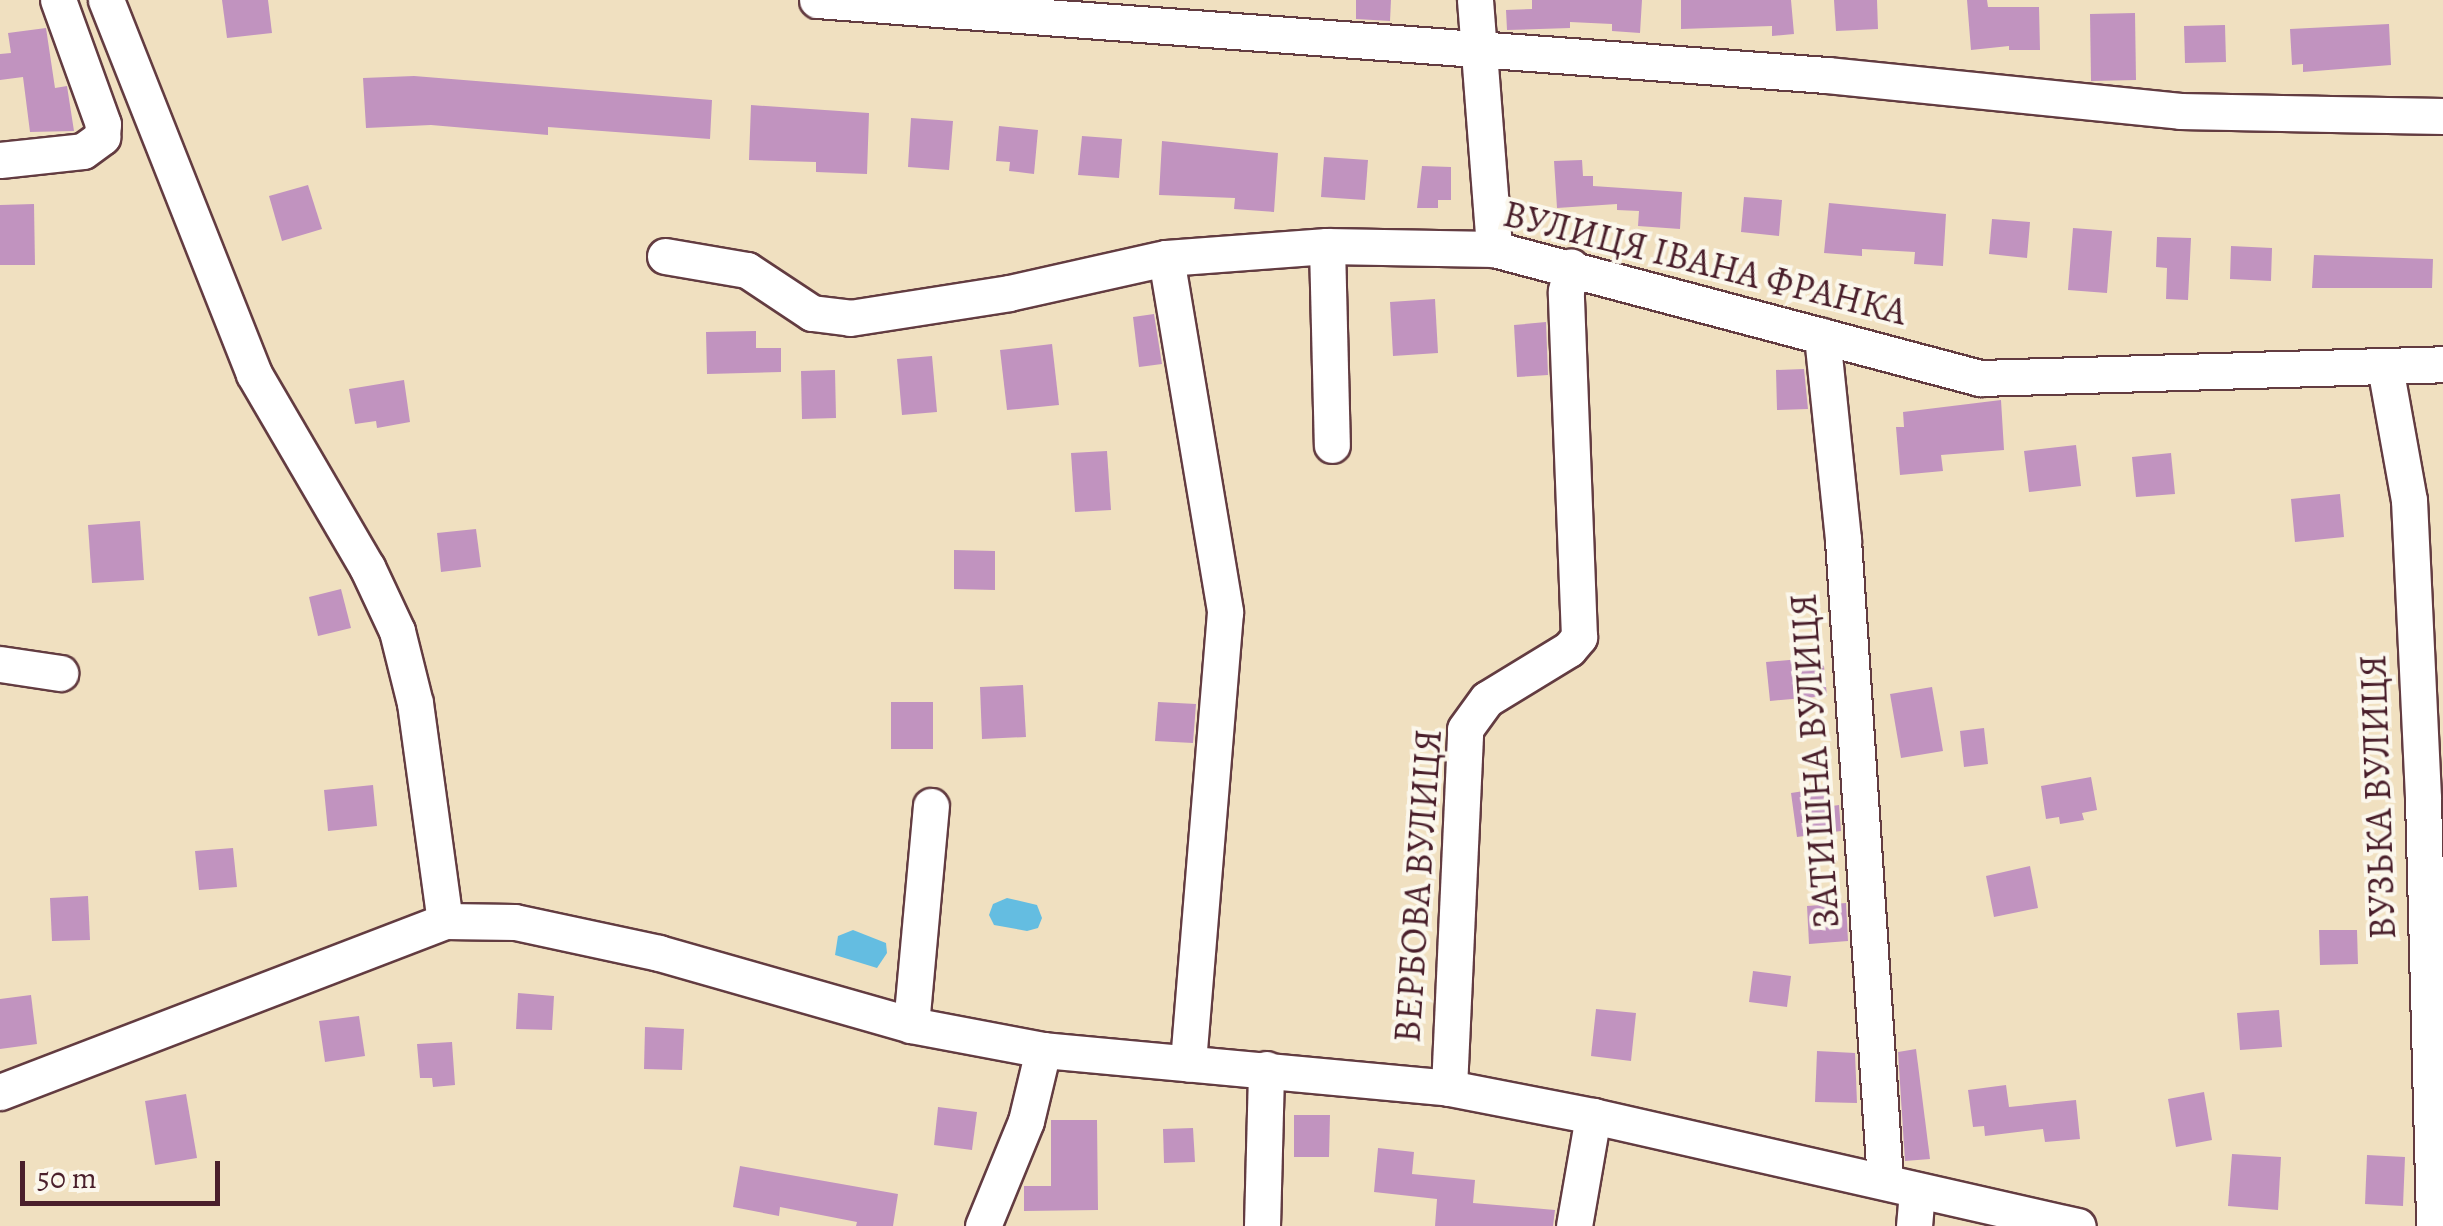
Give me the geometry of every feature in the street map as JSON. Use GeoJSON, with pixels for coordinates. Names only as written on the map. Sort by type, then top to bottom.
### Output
{"type":"FeatureCollection","features":[{"type":"Feature","properties":{"kind":"street"},"geometry":{"type":"LineString","coordinates":[[0,160],[83,151],[102,137],[104,124],[58,0]]}},
{"type":"Feature","properties":{"kind":"street"},"geometry":{"type":"LineString","coordinates":[[106,0],[254,374],[367,567],[397,632],[415,704],[445,921]]}},
{"type":"Feature","properties":{"kind":"street"},"geometry":{"type":"LineString","coordinates":[[817,0],[1826,76],[2180,111],[2443,116]]}},
{"type":"Feature","properties":{"kind":"street"},"geometry":{"type":"LineString","coordinates":[[1475,0],[1494,249]]}},
{"type":"Feature","properties":{"kind":"street"},"geometry":{"type":"LineString","coordinates":[[1327,246],[1332,446]]}},
{"type":"Feature","properties":{"kind":"street","name":"ВУЛИЦЯ ІВАНА ФРАНКА"},"geometry":{"type":"LineString","coordinates":[[665,256],[747,270],[812,313],[850,318],[1009,293],[1166,258],[1327,246],[1494,249],[1571,266],[1980,378],[2443,364]]}},
{"type":"Feature","properties":{"kind":"street"},"geometry":{"type":"LineString","coordinates":[[1166,258],[1225,612],[1188,1063]]}},
{"type":"Feature","properties":{"kind":"street","name":"ВЕРБОВА ВУЛИЦЯ"},"geometry":{"type":"LineString","coordinates":[[1449,1088],[1464,728],[1487,699],[1569,649],[1578,637],[1566,292],[1571,266]]}},
{"type":"Feature","properties":{"kind":"street","name":"ЗАТИШНА ВУЛИЦЯ"},"geometry":{"type":"LineString","coordinates":[[1822,336],[1901,1186],[1914,1226]]}},
{"type":"Feature","properties":{"kind":"street","name":"ВУЗЬКА ВУЛИЦЯ"},"geometry":{"type":"LineString","coordinates":[[2385,367],[2408,500],[2423,799],[2434,1226]]}},
{"type":"Feature","properties":{"kind":"street"},"geometry":{"type":"LineString","coordinates":[[0,664],[60,673]]}},
{"type":"Feature","properties":{"kind":"street"},"geometry":{"type":"LineString","coordinates":[[911,1025],[931,806]]}},
{"type":"Feature","properties":{"kind":"street"},"geometry":{"type":"LineString","coordinates":[[0,1092],[445,921],[515,922],[659,953],[911,1025],[1043,1050],[1449,1088],[1593,1116],[2078,1226]]}},
{"type":"Feature","properties":{"kind":"street"},"geometry":{"type":"LineString","coordinates":[[983,1226],[1026,1121],[1043,1050]]}},
{"type":"Feature","properties":{"kind":"street"},"geometry":{"type":"LineString","coordinates":[[1262,1226],[1266,1070]]}},
{"type":"Feature","properties":{"kind":"street"},"geometry":{"type":"LineString","coordinates":[[1574,1226],[1593,1116]]}},
{"type":"Feature","properties":{"kind":"water"},"geometry":{"type":"Polygon","coordinates":[[[1007,898],[1037,905],[1042,918],[1038,928],[1027,931],[994,925],[989,915],[993,904],[1007,898]]]}},
{"type":"Feature","properties":{"kind":"water"},"geometry":{"type":"Polygon","coordinates":[[[853,930],[886,943],[887,953],[877,968],[835,955],[838,936],[853,930]]]}},
{"type":"Feature","properties":{"kind":"building"},"geometry":{"type":"Polygon","coordinates":[[[222,0],[268,0],[272,33],[227,38],[222,0]]]}},
{"type":"Feature","properties":{"kind":"building"},"geometry":{"type":"Polygon","coordinates":[[[1356,0],[1391,0],[1390,21],[1356,19],[1356,0]]]}},
{"type":"Feature","properties":{"kind":"building"},"geometry":{"type":"Polygon","coordinates":[[[1532,0],[1642,0],[1640,33],[1612,31],[1612,24],[1570,22],[1570,28],[1507,30],[1506,10],[1532,9],[1532,0]]]}},
{"type":"Feature","properties":{"kind":"building"},"geometry":{"type":"Polygon","coordinates":[[[1681,0],[1791,0],[1794,34],[1772,36],[1772,26],[1681,29],[1681,0]]]}},
{"type":"Feature","properties":{"kind":"building"},"geometry":{"type":"Polygon","coordinates":[[[1834,0],[1877,0],[1878,29],[1836,31],[1834,0]]]}},
{"type":"Feature","properties":{"kind":"building"},"geometry":{"type":"Polygon","coordinates":[[[1967,0],[1987,0],[1988,7],[2039,7],[2040,50],[2009,50],[2009,46],[1971,50],[1967,0]]]}},
{"type":"Feature","properties":{"kind":"building"},"geometry":{"type":"Polygon","coordinates":[[[2135,13],[2136,80],[2091,81],[2090,14],[2135,13]]]}},
{"type":"Feature","properties":{"kind":"building"},"geometry":{"type":"Polygon","coordinates":[[[2389,24],[2391,65],[2303,72],[2303,64],[2292,65],[2290,29],[2389,24]]]}},
{"type":"Feature","properties":{"kind":"building"},"geometry":{"type":"Polygon","coordinates":[[[2225,25],[2226,62],[2185,63],[2184,26],[2225,25]]]}},
{"type":"Feature","properties":{"kind":"building"},"geometry":{"type":"Polygon","coordinates":[[[46,28],[55,88],[67,86],[74,131],[30,132],[23,77],[0,80],[0,54],[11,53],[8,33],[46,28]]]}},
{"type":"Feature","properties":{"kind":"building"},"geometry":{"type":"Polygon","coordinates":[[[414,76],[712,100],[710,139],[548,127],[548,135],[431,125],[366,128],[363,78],[414,76]]]}},
{"type":"Feature","properties":{"kind":"building"},"geometry":{"type":"Polygon","coordinates":[[[751,105],[869,113],[867,174],[816,172],[816,162],[749,160],[751,105]]]}},
{"type":"Feature","properties":{"kind":"building"},"geometry":{"type":"Polygon","coordinates":[[[911,118],[953,121],[949,170],[908,167],[911,118]]]}},
{"type":"Feature","properties":{"kind":"building"},"geometry":{"type":"Polygon","coordinates":[[[999,126],[1038,130],[1034,174],[1009,171],[1010,162],[996,161],[999,126]]]}},
{"type":"Feature","properties":{"kind":"building"},"geometry":{"type":"Polygon","coordinates":[[[1082,136],[1122,139],[1119,178],[1078,175],[1082,136]]]}},
{"type":"Feature","properties":{"kind":"building"},"geometry":{"type":"Polygon","coordinates":[[[1162,141],[1278,153],[1274,212],[1234,209],[1235,198],[1159,195],[1162,141]]]}},
{"type":"Feature","properties":{"kind":"building"},"geometry":{"type":"Polygon","coordinates":[[[1324,157],[1368,160],[1365,200],[1321,197],[1324,157]]]}},
{"type":"Feature","properties":{"kind":"building"},"geometry":{"type":"Polygon","coordinates":[[[1582,160],[1583,176],[1593,176],[1593,186],[1682,192],[1680,229],[1638,226],[1639,211],[1617,210],[1617,204],[1557,208],[1554,161],[1582,160]]]}},
{"type":"Feature","properties":{"kind":"building"},"geometry":{"type":"Polygon","coordinates":[[[1422,166],[1451,167],[1451,200],[1438,200],[1438,208],[1417,208],[1422,166]]]}},
{"type":"Feature","properties":{"kind":"building"},"geometry":{"type":"Polygon","coordinates":[[[308,185],[322,229],[282,241],[269,196],[308,185]]]}},
{"type":"Feature","properties":{"kind":"building"},"geometry":{"type":"Polygon","coordinates":[[[1744,197],[1782,200],[1779,236],[1741,232],[1744,197]]]}},
{"type":"Feature","properties":{"kind":"building"},"geometry":{"type":"Polygon","coordinates":[[[1829,203],[1946,214],[1943,266],[1914,264],[1915,252],[1862,249],[1862,256],[1824,253],[1829,203]]]}},
{"type":"Feature","properties":{"kind":"building"},"geometry":{"type":"Polygon","coordinates":[[[34,204],[35,265],[0,265],[0,205],[34,204]]]}},
{"type":"Feature","properties":{"kind":"building"},"geometry":{"type":"Polygon","coordinates":[[[1992,219],[2030,222],[2027,258],[1989,254],[1992,219]]]}},
{"type":"Feature","properties":{"kind":"building"},"geometry":{"type":"Polygon","coordinates":[[[2073,228],[2112,231],[2107,293],[2068,290],[2073,228]]]}},
{"type":"Feature","properties":{"kind":"building"},"geometry":{"type":"Polygon","coordinates":[[[2157,237],[2191,238],[2188,300],[2166,299],[2167,268],[2156,267],[2157,237]]]}},
{"type":"Feature","properties":{"kind":"building"},"geometry":{"type":"Polygon","coordinates":[[[2231,246],[2272,248],[2271,281],[2230,279],[2231,246]]]}},
{"type":"Feature","properties":{"kind":"building"},"geometry":{"type":"Polygon","coordinates":[[[2314,255],[2433,259],[2432,288],[2312,288],[2314,255]]]}},
{"type":"Feature","properties":{"kind":"building"},"geometry":{"type":"Polygon","coordinates":[[[1435,299],[1438,353],[1393,356],[1390,302],[1435,299]]]}},
{"type":"Feature","properties":{"kind":"building"},"geometry":{"type":"Polygon","coordinates":[[[1154,314],[1162,364],[1139,367],[1133,317],[1154,314]]]}},
{"type":"Feature","properties":{"kind":"building"},"geometry":{"type":"Polygon","coordinates":[[[1546,322],[1548,375],[1517,377],[1514,325],[1546,322]]]}},
{"type":"Feature","properties":{"kind":"building"},"geometry":{"type":"Polygon","coordinates":[[[756,331],[756,348],[781,348],[781,372],[707,374],[706,332],[756,331]]]}},
{"type":"Feature","properties":{"kind":"building"},"geometry":{"type":"Polygon","coordinates":[[[1052,344],[1059,405],[1007,410],[1000,350],[1052,344]]]}},
{"type":"Feature","properties":{"kind":"building"},"geometry":{"type":"Polygon","coordinates":[[[932,356],[937,412],[902,415],[897,359],[932,356]]]}},
{"type":"Feature","properties":{"kind":"building"},"geometry":{"type":"Polygon","coordinates":[[[1804,369],[1808,409],[1777,410],[1776,370],[1804,369]]]}},
{"type":"Feature","properties":{"kind":"building"},"geometry":{"type":"Polygon","coordinates":[[[835,370],[836,418],[802,419],[801,371],[835,370]]]}},
{"type":"Feature","properties":{"kind":"building"},"geometry":{"type":"Polygon","coordinates":[[[404,380],[410,422],[377,428],[376,421],[355,424],[349,389],[404,380]]]}},
{"type":"Feature","properties":{"kind":"building"},"geometry":{"type":"Polygon","coordinates":[[[2001,400],[2004,450],[1941,455],[1943,471],[1900,475],[1896,427],[1904,427],[1903,412],[2001,400]]]}},
{"type":"Feature","properties":{"kind":"building"},"geometry":{"type":"Polygon","coordinates":[[[2076,445],[2081,486],[2029,492],[2024,451],[2076,445]]]}},
{"type":"Feature","properties":{"kind":"building"},"geometry":{"type":"Polygon","coordinates":[[[1107,451],[1111,510],[1075,512],[1071,453],[1107,451]]]}},
{"type":"Feature","properties":{"kind":"building"},"geometry":{"type":"Polygon","coordinates":[[[2171,453],[2175,494],[2136,497],[2132,457],[2171,453]]]}},
{"type":"Feature","properties":{"kind":"building"},"geometry":{"type":"Polygon","coordinates":[[[2340,494],[2344,537],[2295,542],[2291,499],[2340,494]]]}},
{"type":"Feature","properties":{"kind":"building"},"geometry":{"type":"Polygon","coordinates":[[[140,521],[144,580],[92,583],[88,525],[140,521]]]}},
{"type":"Feature","properties":{"kind":"building"},"geometry":{"type":"Polygon","coordinates":[[[476,529],[481,567],[441,572],[437,533],[476,529]]]}},
{"type":"Feature","properties":{"kind":"building"},"geometry":{"type":"Polygon","coordinates":[[[954,550],[995,551],[995,590],[954,589],[954,550]]]}},
{"type":"Feature","properties":{"kind":"building"},"geometry":{"type":"Polygon","coordinates":[[[341,589],[351,628],[318,636],[309,597],[341,589]]]}},
{"type":"Feature","properties":{"kind":"building"},"geometry":{"type":"Polygon","coordinates":[[[1823,657],[1827,696],[1770,701],[1766,662],[1823,657]]]}},
{"type":"Feature","properties":{"kind":"building"},"geometry":{"type":"Polygon","coordinates":[[[1023,685],[1026,737],[982,739],[980,687],[1023,685]]]}},
{"type":"Feature","properties":{"kind":"building"},"geometry":{"type":"Polygon","coordinates":[[[1932,687],[1943,751],[1901,758],[1890,694],[1932,687]]]}},
{"type":"Feature","properties":{"kind":"building"},"geometry":{"type":"Polygon","coordinates":[[[891,702],[933,702],[933,749],[891,749],[891,702]]]}},
{"type":"Feature","properties":{"kind":"building"},"geometry":{"type":"Polygon","coordinates":[[[1158,702],[1196,704],[1193,743],[1155,741],[1158,702]]]}},
{"type":"Feature","properties":{"kind":"building"},"geometry":{"type":"Polygon","coordinates":[[[1984,728],[1988,764],[1964,767],[1960,731],[1984,728]]]}},
{"type":"Feature","properties":{"kind":"building"},"geometry":{"type":"Polygon","coordinates":[[[2091,777],[2097,810],[2082,813],[2084,820],[2060,824],[2059,817],[2046,819],[2041,786],[2091,777]]]}},
{"type":"Feature","properties":{"kind":"building"},"geometry":{"type":"Polygon","coordinates":[[[373,785],[377,826],[328,831],[324,790],[373,785]]]}},
{"type":"Feature","properties":{"kind":"building"},"geometry":{"type":"Polygon","coordinates":[[[1823,788],[1825,807],[1839,805],[1841,831],[1797,837],[1791,793],[1823,788]]]}},
{"type":"Feature","properties":{"kind":"building"},"geometry":{"type":"Polygon","coordinates":[[[233,848],[237,887],[199,890],[195,851],[233,848]]]}},
{"type":"Feature","properties":{"kind":"building"},"geometry":{"type":"Polygon","coordinates":[[[2030,866],[2038,908],[1994,917],[1986,876],[2030,866]]]}},
{"type":"Feature","properties":{"kind":"building"},"geometry":{"type":"Polygon","coordinates":[[[88,896],[90,940],[52,941],[50,898],[88,896]]]}},
{"type":"Feature","properties":{"kind":"building"},"geometry":{"type":"Polygon","coordinates":[[[1846,903],[1848,941],[1809,944],[1807,906],[1846,903]]]}},
{"type":"Feature","properties":{"kind":"building"},"geometry":{"type":"Polygon","coordinates":[[[2319,930],[2357,930],[2358,964],[2320,965],[2319,930]]]}},
{"type":"Feature","properties":{"kind":"building"},"geometry":{"type":"Polygon","coordinates":[[[1753,971],[1791,976],[1787,1007],[1749,1002],[1753,971]]]}},
{"type":"Feature","properties":{"kind":"building"},"geometry":{"type":"Polygon","coordinates":[[[518,993],[554,996],[552,1030],[516,1029],[518,993]]]}},
{"type":"Feature","properties":{"kind":"building"},"geometry":{"type":"Polygon","coordinates":[[[31,995],[37,1044],[0,1049],[0,999],[31,995]]]}},
{"type":"Feature","properties":{"kind":"building"},"geometry":{"type":"Polygon","coordinates":[[[1596,1009],[1636,1013],[1631,1061],[1591,1056],[1596,1009]]]}},
{"type":"Feature","properties":{"kind":"building"},"geometry":{"type":"Polygon","coordinates":[[[2279,1010],[2282,1047],[2240,1050],[2237,1013],[2279,1010]]]}},
{"type":"Feature","properties":{"kind":"building"},"geometry":{"type":"Polygon","coordinates":[[[359,1016],[365,1056],[325,1062],[319,1021],[359,1016]]]}},
{"type":"Feature","properties":{"kind":"building"},"geometry":{"type":"Polygon","coordinates":[[[645,1027],[684,1029],[682,1070],[644,1069],[645,1027]]]}},
{"type":"Feature","properties":{"kind":"building"},"geometry":{"type":"Polygon","coordinates":[[[452,1042],[455,1085],[433,1087],[432,1078],[420,1078],[417,1044],[452,1042]]]}},
{"type":"Feature","properties":{"kind":"building"},"geometry":{"type":"Polygon","coordinates":[[[1916,1049],[1930,1159],[1905,1161],[1898,1052],[1916,1049]]]}},
{"type":"Feature","properties":{"kind":"building"},"geometry":{"type":"Polygon","coordinates":[[[1817,1051],[1855,1053],[1857,1103],[1815,1102],[1817,1051]]]}},
{"type":"Feature","properties":{"kind":"building"},"geometry":{"type":"Polygon","coordinates":[[[2006,1085],[2009,1107],[2076,1100],[2080,1139],[2045,1142],[2043,1129],[1985,1136],[1984,1126],[1973,1127],[1968,1090],[2006,1085]]]}},
{"type":"Feature","properties":{"kind":"building"},"geometry":{"type":"Polygon","coordinates":[[[2204,1092],[2212,1140],[2176,1147],[2168,1099],[2204,1092]]]}},
{"type":"Feature","properties":{"kind":"building"},"geometry":{"type":"Polygon","coordinates":[[[186,1094],[197,1158],[155,1165],[145,1101],[186,1094]]]}},
{"type":"Feature","properties":{"kind":"building"},"geometry":{"type":"Polygon","coordinates":[[[938,1107],[977,1112],[972,1150],[934,1145],[938,1107]]]}},
{"type":"Feature","properties":{"kind":"building"},"geometry":{"type":"Polygon","coordinates":[[[1294,1115],[1330,1115],[1329,1157],[1294,1157],[1294,1115]]]}},
{"type":"Feature","properties":{"kind":"building"},"geometry":{"type":"Polygon","coordinates":[[[1051,1120],[1097,1120],[1098,1210],[1024,1211],[1024,1186],[1051,1186],[1051,1120]]]}},
{"type":"Feature","properties":{"kind":"building"},"geometry":{"type":"Polygon","coordinates":[[[1193,1128],[1195,1162],[1164,1163],[1163,1129],[1193,1128]]]}},
{"type":"Feature","properties":{"kind":"building"},"geometry":{"type":"Polygon","coordinates":[[[1378,1148],[1414,1152],[1412,1174],[1475,1180],[1473,1203],[1555,1210],[1553,1226],[1435,1226],[1437,1199],[1374,1192],[1378,1148]]]}},
{"type":"Feature","properties":{"kind":"building"},"geometry":{"type":"Polygon","coordinates":[[[2232,1154],[2281,1157],[2278,1210],[2228,1206],[2232,1154]]]}},
{"type":"Feature","properties":{"kind":"building"},"geometry":{"type":"Polygon","coordinates":[[[2367,1155],[2405,1157],[2403,1206],[2365,1204],[2367,1155]]]}},
{"type":"Feature","properties":{"kind":"building"},"geometry":{"type":"Polygon","coordinates":[[[740,1166],[898,1194],[893,1226],[856,1226],[857,1222],[780,1207],[779,1216],[733,1207],[740,1166]]]}}]}
